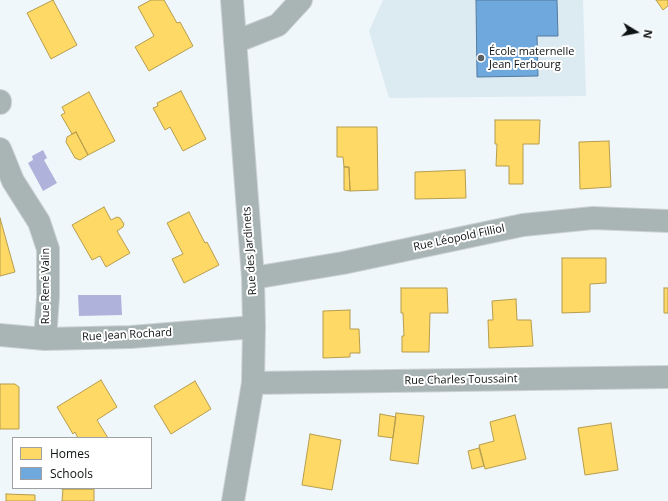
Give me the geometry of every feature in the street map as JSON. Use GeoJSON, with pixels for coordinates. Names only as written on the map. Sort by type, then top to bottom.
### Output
{"type":"FeatureCollection","features":[{"type":"Feature","properties":{"kind":"street","name":"Rue des Jardinets"},"geometry":{"type":"LineString","coordinates":[[232,0],[253,278],[254,327],[253,383],[233,501]]}},
{"type":"Feature","properties":{"kind":"street"},"geometry":{"type":"LineString","coordinates":[[236,42],[278,25],[301,0]]}},
{"type":"Feature","properties":{"kind":"street","name":"Rue René Valin"},"geometry":{"type":"LineString","coordinates":[[0,148],[13,181],[39,222],[48,249],[48,297],[45,339]]}},
{"type":"Feature","properties":{"kind":"street","name":"Rue Léopold Filliol"},"geometry":{"type":"LineString","coordinates":[[253,278],[343,263],[523,225],[593,218],[668,221]]}},
{"type":"Feature","properties":{"kind":"street","name":"Rue Jean Rochard"},"geometry":{"type":"LineString","coordinates":[[0,335],[45,339],[131,336],[254,327]]}},
{"type":"Feature","properties":{"kind":"street","name":"Rue Charles Toussaint"},"geometry":{"type":"LineString","coordinates":[[253,383],[668,377]]}},
{"type":"Feature","properties":{"kind":"shaded area","name":"École maternelle Jean Ferbourg"},"geometry":{"type":"Polygon","coordinates":[[[383,0],[583,0],[586,96],[389,98],[369,31],[383,0]]]}},
{"type":"Feature","properties":{"kind":"water"},"geometry":{"type":"Polygon","coordinates":[[[43,150],[47,158],[44,160],[57,183],[43,191],[28,163],[33,160],[32,156],[43,150]]]}},
{"type":"Feature","properties":{"kind":"water"},"geometry":{"type":"Polygon","coordinates":[[[78,295],[121,295],[122,315],[79,316],[78,295]]]}},
{"type":"Feature","properties":{"kind":"building: Homes"},"geometry":{"type":"Polygon","coordinates":[[[53,0],[77,45],[51,59],[27,13],[53,0]]]}},
{"type":"Feature","properties":{"kind":"building: Homes"},"geometry":{"type":"Polygon","coordinates":[[[151,0],[164,0],[177,23],[180,22],[193,46],[149,71],[135,47],[154,36],[138,7],[151,0]]]}},
{"type":"Feature","properties":{"kind":"building: Homes"},"geometry":{"type":"Polygon","coordinates":[[[656,0],[668,0],[668,6],[663,10],[656,0]]]}},
{"type":"Feature","properties":{"kind":"building: Homes"},"geometry":{"type":"Polygon","coordinates":[[[181,91],[206,139],[183,151],[170,127],[165,130],[153,108],[158,106],[157,103],[181,91]]]}},
{"type":"Feature","properties":{"kind":"building: Homes"},"geometry":{"type":"Polygon","coordinates":[[[89,92],[115,141],[88,155],[76,132],[72,134],[61,115],[65,113],[62,107],[89,92]]]}},
{"type":"Feature","properties":{"kind":"building: Homes"},"geometry":{"type":"Polygon","coordinates":[[[495,120],[540,120],[539,144],[523,144],[523,184],[509,184],[509,166],[496,166],[497,144],[495,144],[495,120]]]}},
{"type":"Feature","properties":{"kind":"building: Homes"},"geometry":{"type":"Polygon","coordinates":[[[337,127],[377,127],[378,190],[350,191],[349,167],[344,167],[343,157],[337,157],[337,127]]]}},
{"type":"Feature","properties":{"kind":"building: Homes"},"geometry":{"type":"Polygon","coordinates":[[[76,132],[88,155],[80,160],[75,158],[66,142],[67,137],[76,132]]]}},
{"type":"Feature","properties":{"kind":"building: Homes"},"geometry":{"type":"Polygon","coordinates":[[[609,141],[611,187],[580,189],[579,142],[609,141]]]}},
{"type":"Feature","properties":{"kind":"building: Homes"},"geometry":{"type":"Polygon","coordinates":[[[344,167],[349,167],[350,191],[344,190],[344,167]]]}},
{"type":"Feature","properties":{"kind":"building: Homes"},"geometry":{"type":"Polygon","coordinates":[[[465,170],[466,198],[415,199],[415,172],[465,170]]]}},
{"type":"Feature","properties":{"kind":"building: Homes"},"geometry":{"type":"Polygon","coordinates":[[[104,207],[111,220],[117,217],[120,218],[124,224],[123,227],[117,231],[130,253],[106,267],[100,256],[92,260],[72,225],[104,207]]]}},
{"type":"Feature","properties":{"kind":"building: Homes"},"geometry":{"type":"Polygon","coordinates":[[[189,212],[205,243],[207,242],[219,265],[184,283],[172,259],[183,254],[167,223],[189,212]]]}},
{"type":"Feature","properties":{"kind":"building: Homes"},"geometry":{"type":"Polygon","coordinates":[[[0,218],[15,272],[0,276],[0,218]]]}},
{"type":"Feature","properties":{"kind":"building: Homes"},"geometry":{"type":"Polygon","coordinates":[[[562,258],[606,258],[606,283],[590,284],[590,312],[562,313],[562,258]]]}},
{"type":"Feature","properties":{"kind":"building: Homes"},"geometry":{"type":"Polygon","coordinates":[[[401,288],[447,288],[448,313],[430,313],[429,352],[402,352],[402,336],[404,336],[403,313],[401,313],[401,288]]]}},
{"type":"Feature","properties":{"kind":"building: Homes"},"geometry":{"type":"Polygon","coordinates":[[[664,288],[668,288],[668,313],[664,313],[664,288]]]}},
{"type":"Feature","properties":{"kind":"building: Homes"},"geometry":{"type":"Polygon","coordinates":[[[516,299],[517,320],[531,320],[533,346],[489,348],[488,320],[493,320],[492,301],[516,299]]]}},
{"type":"Feature","properties":{"kind":"building: Homes"},"geometry":{"type":"Polygon","coordinates":[[[350,310],[350,329],[359,329],[360,353],[350,353],[350,357],[323,358],[323,311],[350,310]]]}},
{"type":"Feature","properties":{"kind":"building: Homes"},"geometry":{"type":"Polygon","coordinates":[[[101,380],[117,407],[97,420],[107,437],[78,437],[75,432],[73,434],[57,407],[101,380]]]}},
{"type":"Feature","properties":{"kind":"building: Homes"},"geometry":{"type":"Polygon","coordinates":[[[195,381],[211,409],[171,434],[154,406],[195,381]]]}},
{"type":"Feature","properties":{"kind":"building: Homes"},"geometry":{"type":"Polygon","coordinates":[[[0,384],[15,384],[19,387],[19,429],[0,429],[0,384]]]}},
{"type":"Feature","properties":{"kind":"building: Homes"},"geometry":{"type":"Polygon","coordinates":[[[396,413],[424,416],[418,464],[390,460],[396,413]]]}},
{"type":"Feature","properties":{"kind":"building: Homes"},"geometry":{"type":"Polygon","coordinates":[[[380,414],[396,417],[393,438],[378,436],[380,414]]]}},
{"type":"Feature","properties":{"kind":"building: Homes"},"geometry":{"type":"Polygon","coordinates":[[[515,415],[526,459],[485,469],[479,445],[494,441],[490,422],[515,415]]]}},
{"type":"Feature","properties":{"kind":"building: Homes"},"geometry":{"type":"Polygon","coordinates":[[[611,423],[618,470],[585,475],[578,428],[611,423]]]}},
{"type":"Feature","properties":{"kind":"building: Homes"},"geometry":{"type":"Polygon","coordinates":[[[310,434],[341,440],[332,490],[302,485],[310,434]]]}},
{"type":"Feature","properties":{"kind":"building: Homes"},"geometry":{"type":"Polygon","coordinates":[[[479,448],[484,466],[472,469],[468,451],[479,448]]]}},
{"type":"Feature","properties":{"kind":"building: Homes"},"geometry":{"type":"Polygon","coordinates":[[[63,489],[94,489],[94,501],[62,501],[63,489]]]}},
{"type":"Feature","properties":{"kind":"building: Homes"},"geometry":{"type":"Polygon","coordinates":[[[6,494],[35,495],[35,501],[6,501],[6,494]]]}},
{"type":"Feature","properties":{"kind":"building: Schools"},"geometry":{"type":"Polygon","coordinates":[[[476,0],[557,0],[558,36],[537,36],[538,76],[477,77],[476,0]]]}},
{"type":"Feature","properties":{"kind":"place","name":"École maternelle Jean Ferbourg"},"geometry":{"type":"Point","coordinates":[481,58]}}]}
